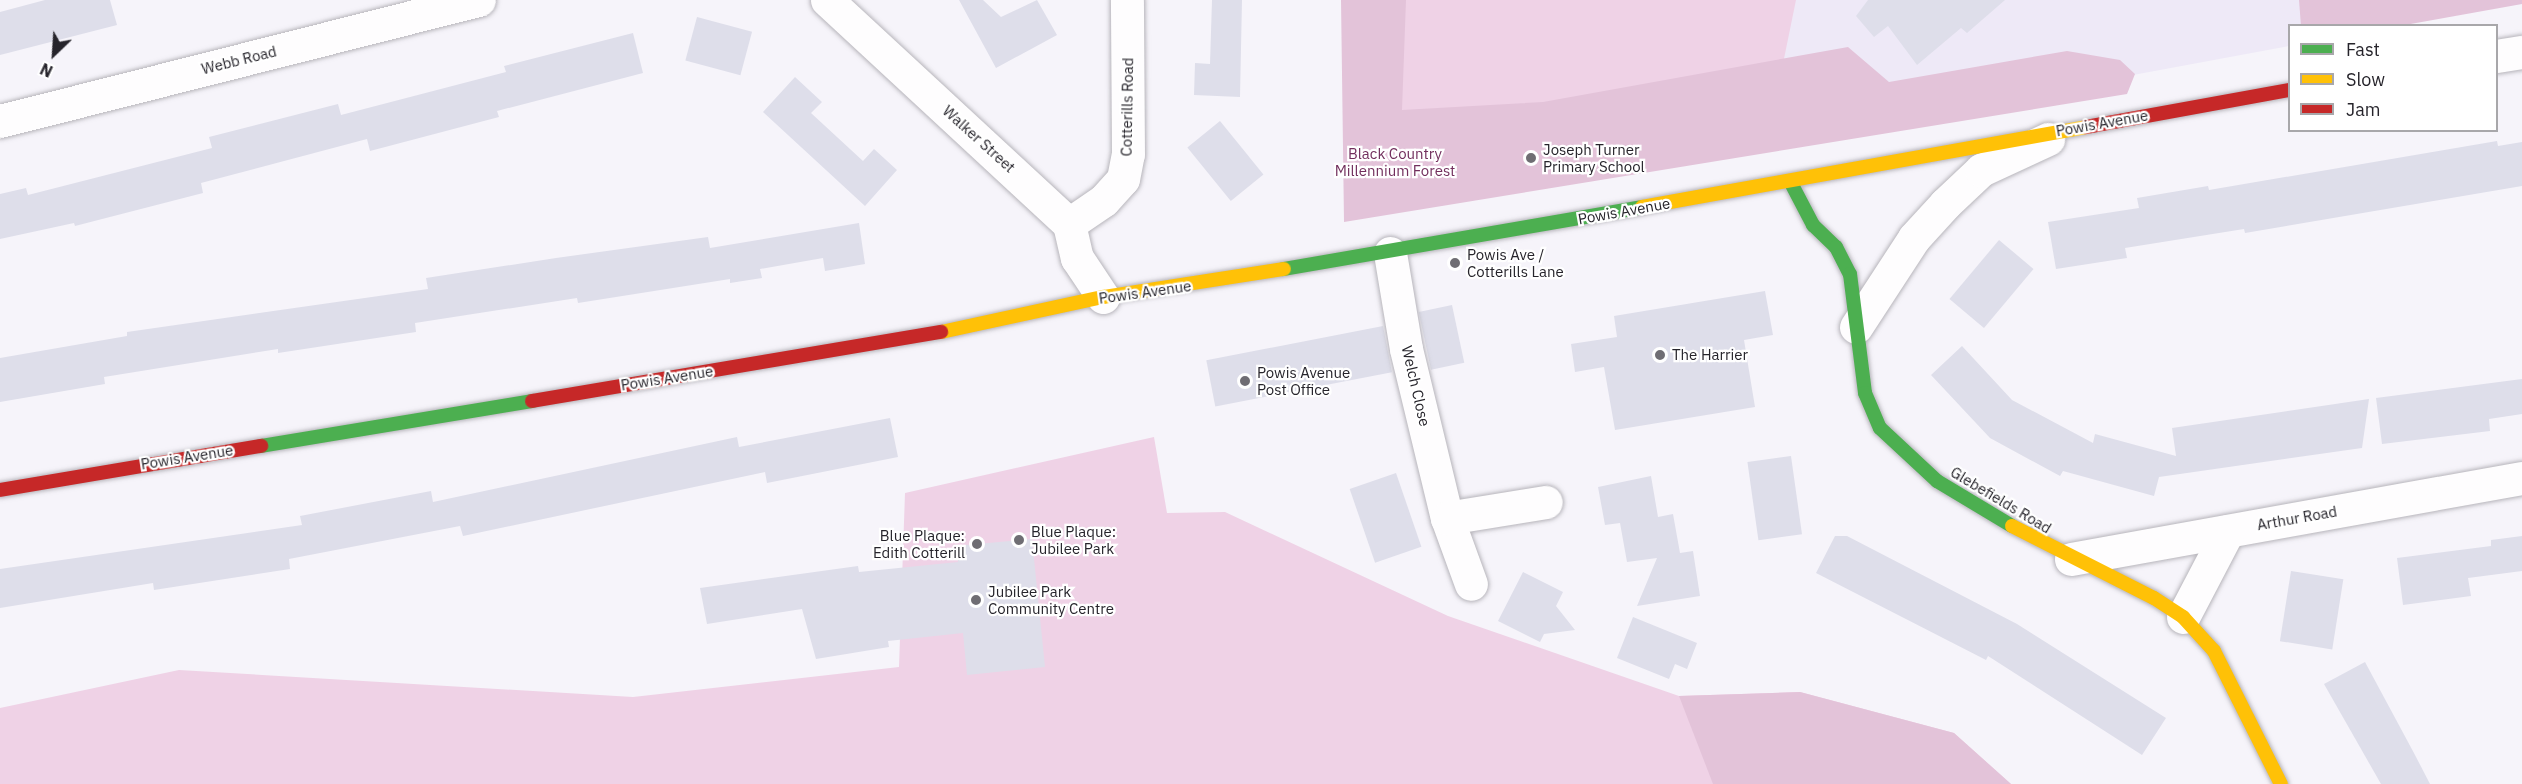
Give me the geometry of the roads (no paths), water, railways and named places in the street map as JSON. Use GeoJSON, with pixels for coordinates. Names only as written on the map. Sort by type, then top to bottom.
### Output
{"type":"FeatureCollection","features":[{"type":"Feature","properties":{"kind":"street","name":"Webb Road"},"geometry":{"type":"LineString","coordinates":[[0,121],[479,0]]}},
{"type":"Feature","properties":{"kind":"street","name":"Walker Street"},"geometry":{"type":"LineString","coordinates":[[827,0],[1069,224]]}},
{"type":"Feature","properties":{"kind":"street","name":"Cotterills Road"},"geometry":{"type":"LineString","coordinates":[[1069,224],[1104,200],[1123,179],[1128,154],[1127,0]]}},
{"type":"Feature","properties":{"kind":"street"},"geometry":{"type":"LineString","coordinates":[[2498,56],[2522,52]]}},
{"type":"Feature","properties":{"kind":"street","name":"Powis Avenue"},"geometry":{"type":"LineString","coordinates":[[0,490],[928,335],[1103,297],[1390,253],[2288,90]]}},
{"type":"Feature","properties":{"kind":"street"},"geometry":{"type":"LineString","coordinates":[[1856,327],[1902,255],[1945,204],[1981,170],[2068,129]]}},
{"type":"Feature","properties":{"kind":"street","name":"Glebefields Road"},"geometry":{"type":"LineString","coordinates":[[1790,181],[1812,225],[1836,248],[1850,274],[1865,393],[1880,429],[1937,481],[2072,559],[2154,598],[2183,617],[2214,651],[2282,784]]}},
{"type":"Feature","properties":{"kind":"street"},"geometry":{"type":"LineString","coordinates":[[1069,224],[1077,258],[1103,297]]}},
{"type":"Feature","properties":{"kind":"street","name":"Welch Close"},"geometry":{"type":"LineString","coordinates":[[1390,253],[1406,349],[1447,518],[1471,584]]}},
{"type":"Feature","properties":{"kind":"street","name":"Arthur Road"},"geometry":{"type":"LineString","coordinates":[[2072,559],[2522,478]]}},
{"type":"Feature","properties":{"kind":"street"},"geometry":{"type":"LineString","coordinates":[[1447,518],[1546,502]]}},
{"type":"Feature","properties":{"kind":"street"},"geometry":{"type":"LineString","coordinates":[[2183,617],[2228,531]]}},
{"type":"Feature","properties":{"kind":"place","name":"Joseph Turner Primary School"},"geometry":{"type":"Point","coordinates":[1531,158]}},
{"type":"Feature","properties":{"kind":"place","name":"Powis Ave / Cotterills Lane"},"geometry":{"type":"Point","coordinates":[1455,263]}},
{"type":"Feature","properties":{"kind":"place","name":"The Harrier"},"geometry":{"type":"Point","coordinates":[1660,355]}},
{"type":"Feature","properties":{"kind":"place","name":"Powis Avenue Post Office"},"geometry":{"type":"Point","coordinates":[1245,381]}},
{"type":"Feature","properties":{"kind":"place","name":"Blue Plaque: Jubilee Park"},"geometry":{"type":"Point","coordinates":[1019,540]}},
{"type":"Feature","properties":{"kind":"place","name":"Blue Plaque: Edith Cotterill"},"geometry":{"type":"Point","coordinates":[977,544]}},
{"type":"Feature","properties":{"kind":"place","name":"Jubilee Park Community Centre"},"geometry":{"type":"Point","coordinates":[976,600]}},
{"type":"Feature","properties":{"kind":"park label","name":"Black Country Millennium Forest"},"geometry":{"type":"Point","coordinates":[1395,162]}}]}
